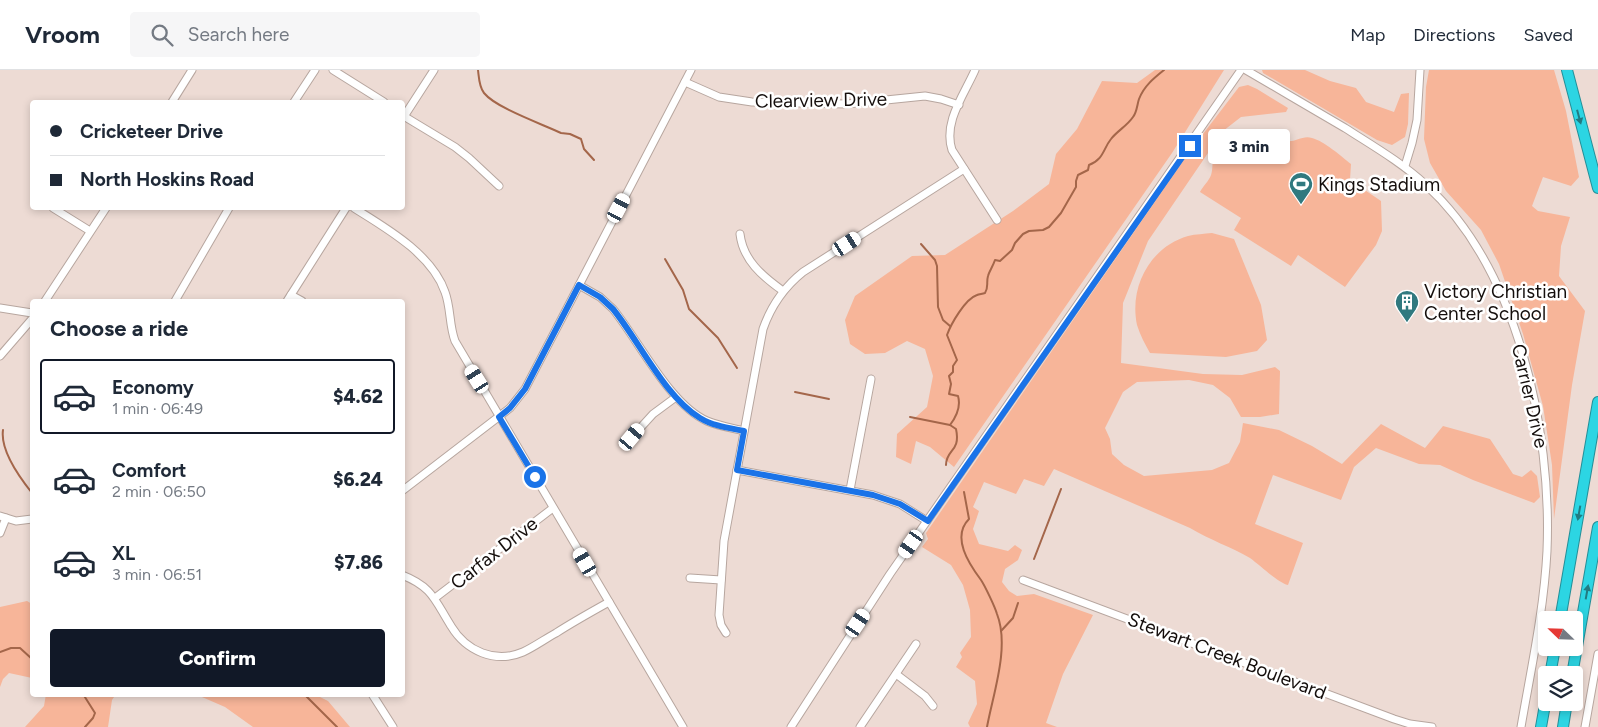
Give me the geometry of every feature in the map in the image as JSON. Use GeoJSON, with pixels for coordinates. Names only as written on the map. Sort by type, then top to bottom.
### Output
{"type":"FeatureCollection","features":[{"type":"Feature","properties":{"kind":"highway"},"geometry":{"type":"LineString","coordinates":[[1567,70],[1598,188]]}},
{"type":"Feature","properties":{"kind":"highway"},"geometry":{"type":"LineString","coordinates":[[1562,611],[1598,402]]}},
{"type":"Feature","properties":{"kind":"highway"},"geometry":{"type":"LineString","coordinates":[[1574,666],[1598,526]]}},
{"type":"Feature","properties":{"kind":"highway"},"geometry":{"type":"LineString","coordinates":[[1541,727],[1544,711]]}},
{"type":"Feature","properties":{"kind":"highway"},"geometry":{"type":"LineString","coordinates":[[1563,727],[1566,711]]}},
{"type":"Feature","properties":{"kind":"street"},"geometry":{"type":"LineString","coordinates":[[173,100],[192,70]]}},
{"type":"Feature","properties":{"kind":"street"},"geometry":{"type":"LineString","coordinates":[[295,100],[315,70]]}},
{"type":"Feature","properties":{"kind":"street"},"geometry":{"type":"LineString","coordinates":[[333,70],[381,100]]}},
{"type":"Feature","properties":{"kind":"street"},"geometry":{"type":"LineString","coordinates":[[405,113],[434,70]]}},
{"type":"Feature","properties":{"kind":"street"},"geometry":{"type":"LineString","coordinates":[[405,489],[510,408],[525,389],[690,70]]}},
{"type":"Feature","properties":{"kind":"street"},"geometry":{"type":"LineString","coordinates":[[975,70],[950,124],[949,141],[952,150],[996,220]]}},
{"type":"Feature","properties":{"kind":"street"},"geometry":{"type":"LineString","coordinates":[[791,727],[875,598],[1241,70]]}},
{"type":"Feature","properties":{"kind":"street","name":"Carrier Drive"},"geometry":{"type":"LineString","coordinates":[[1246,70],[1364,140],[1404,166],[1427,186],[1454,214],[1467,231],[1485,260],[1502,299],[1520,346],[1535,405],[1546,480],[1546,550],[1540,615],[1521,727]]}},
{"type":"Feature","properties":{"kind":"street"},"geometry":{"type":"LineString","coordinates":[[1404,166],[1416,132],[1420,70]]}},
{"type":"Feature","properties":{"kind":"street","name":"Clearview Drive"},"geometry":{"type":"LineString","coordinates":[[685,82],[719,97],[752,102],[847,104],[926,96],[941,98],[959,105]]}},
{"type":"Feature","properties":{"kind":"street"},"geometry":{"type":"LineString","coordinates":[[405,117],[455,147],[499,186]]}},
{"type":"Feature","properties":{"kind":"street"},"geometry":{"type":"LineString","coordinates":[[726,633],[721,625],[719,615],[724,541],[767,317],[783,291],[803,272],[964,169]]}},
{"type":"Feature","properties":{"kind":"street"},"geometry":{"type":"LineString","coordinates":[[56,210],[90,231]]}},
{"type":"Feature","properties":{"kind":"street"},"geometry":{"type":"LineString","coordinates":[[46,299],[105,210]]}},
{"type":"Feature","properties":{"kind":"street"},"geometry":{"type":"LineString","coordinates":[[176,299],[229,210]]}},
{"type":"Feature","properties":{"kind":"street"},"geometry":{"type":"LineString","coordinates":[[289,298],[345,210]]}},
{"type":"Feature","properties":{"kind":"street"},"geometry":{"type":"LineString","coordinates":[[357,210],[405,242],[432,269],[438,278],[446,295],[454,341],[683,727]]}},
{"type":"Feature","properties":{"kind":"street"},"geometry":{"type":"LineString","coordinates":[[740,234],[743,250],[747,256],[759,271],[783,291]]}},
{"type":"Feature","properties":{"kind":"street"},"geometry":{"type":"LineString","coordinates":[[579,285],[600,297],[613,309],[676,398],[690,411],[719,426],[744,431]]}},
{"type":"Feature","properties":{"kind":"street"},"geometry":{"type":"LineString","coordinates":[[0,308],[30,313]]}},
{"type":"Feature","properties":{"kind":"street"},"geometry":{"type":"LineString","coordinates":[[0,356],[30,321]]}},
{"type":"Feature","properties":{"kind":"street"},"geometry":{"type":"LineString","coordinates":[[850,490],[870,379]]}},
{"type":"Feature","properties":{"kind":"street"},"geometry":{"type":"LineString","coordinates":[[632,437],[653,414],[676,398]]}},
{"type":"Feature","properties":{"kind":"street"},"geometry":{"type":"LineString","coordinates":[[737,470],[850,490],[888,499],[928,521]]}},
{"type":"Feature","properties":{"kind":"street","name":"Carfax Drive"},"geometry":{"type":"LineString","coordinates":[[435,598],[553,508]]}},
{"type":"Feature","properties":{"kind":"street"},"geometry":{"type":"LineString","coordinates":[[0,533],[3,517],[16,521],[30,519]]}},
{"type":"Feature","properties":{"kind":"street"},"geometry":{"type":"LineString","coordinates":[[405,576],[421,584],[435,598],[454,632],[462,641],[476,651],[496,657],[505,657],[525,652],[608,602]]}},
{"type":"Feature","properties":{"kind":"street"},"geometry":{"type":"LineString","coordinates":[[690,578],[721,580]]}},
{"type":"Feature","properties":{"kind":"street","name":"Stewart Creek Boulevard"},"geometry":{"type":"LineString","coordinates":[[1023,580],[1394,719],[1410,724],[1432,727]]}},
{"type":"Feature","properties":{"kind":"street"},"geometry":{"type":"LineString","coordinates":[[860,727],[916,644]]}},
{"type":"Feature","properties":{"kind":"street"},"geometry":{"type":"LineString","coordinates":[[1585,727],[1598,654]]}},
{"type":"Feature","properties":{"kind":"street"},"geometry":{"type":"LineString","coordinates":[[896,674],[925,696],[933,706]]}},
{"type":"Feature","properties":{"kind":"street"},"geometry":{"type":"LineString","coordinates":[[374,697],[393,727]]}},
{"type":"Feature","properties":{"kind":"shaded area"},"geometry":{"type":"Polygon","coordinates":[[[1155,70],[1224,70],[1172,153],[954,467],[930,447],[916,441],[911,464],[896,457],[897,434],[927,407],[933,376],[925,349],[907,341],[885,353],[865,354],[850,344],[845,320],[855,296],[912,256],[945,255],[1013,211],[1049,184],[1056,154],[1077,129],[1102,81],[1137,83],[1155,70]]]}},
{"type":"Feature","properties":{"kind":"shaded area"},"geometry":{"type":"Polygon","coordinates":[[[1262,70],[1305,70],[1330,81],[1356,88],[1366,102],[1394,112],[1401,94],[1409,93],[1408,124],[1405,137],[1392,145],[1377,140],[1263,73],[1262,70]]]}},
{"type":"Feature","properties":{"kind":"shaded area"},"geometry":{"type":"Polygon","coordinates":[[[1429,70],[1554,70],[1566,111],[1579,177],[1571,186],[1543,177],[1532,206],[1538,211],[1570,217],[1561,246],[1559,276],[1585,311],[1572,385],[1554,519],[1552,465],[1543,406],[1523,334],[1499,264],[1481,230],[1446,191],[1430,163],[1424,139],[1426,87],[1429,70]]]}},
{"type":"Feature","properties":{"kind":"shaded area"},"geometry":{"type":"Polygon","coordinates":[[[1248,85],[1288,108],[1286,112],[1241,117],[1223,131],[1148,241],[1123,303],[1121,363],[1203,374],[1242,375],[1275,367],[1280,371],[1279,414],[1241,417],[1230,398],[1213,385],[1189,380],[1137,382],[1123,392],[1105,428],[1110,439],[1112,454],[1124,465],[1144,476],[1212,470],[1229,463],[1240,442],[1243,423],[1279,430],[1312,446],[1342,464],[1381,424],[1425,448],[1443,426],[1490,439],[1513,474],[1522,477],[1531,470],[1537,476],[1540,497],[1534,503],[1473,480],[1440,465],[1419,464],[1376,448],[1354,467],[1341,500],[1273,475],[1255,524],[1303,543],[1288,585],[1274,577],[1250,558],[1235,550],[1190,528],[1054,469],[1044,486],[1024,479],[1016,494],[984,482],[973,507],[979,511],[973,529],[979,544],[1008,551],[1015,545],[1022,550],[1018,560],[1005,569],[1002,582],[1009,591],[1017,596],[1034,594],[1093,615],[1063,674],[1046,723],[1057,727],[970,727],[968,723],[977,704],[975,681],[956,667],[962,657],[960,653],[971,637],[970,610],[963,585],[951,565],[922,547],[928,539],[926,533],[1190,151],[1239,87],[1248,85]]]}},
{"type":"Feature","properties":{"kind":"shaded area","name":"Kings Stadium"},"geometry":{"type":"Polygon","coordinates":[[[1252,129],[1286,141],[1308,137],[1322,142],[1351,164],[1350,180],[1381,201],[1382,231],[1376,245],[1345,287],[1298,255],[1291,266],[1234,230],[1241,218],[1200,192],[1210,177],[1213,159],[1224,142],[1239,132],[1252,129]]]}},
{"type":"Feature","properties":{"kind":"shaded area"},"geometry":{"type":"Polygon","coordinates":[[[1212,233],[1234,239],[1261,305],[1267,340],[1257,351],[1226,357],[1150,353],[1138,329],[1135,311],[1136,297],[1145,270],[1163,249],[1175,241],[1197,234],[1212,233]]]}},
{"type":"Feature","properties":{"kind":"shaded area"},"geometry":{"type":"Polygon","coordinates":[[[27,601],[30,603],[30,678],[9,673],[3,679],[0,687],[0,607],[27,601]]]}},
{"type":"Feature","properties":{"kind":"shaded area"},"geometry":{"type":"Polygon","coordinates":[[[46,697],[114,697],[108,727],[25,727],[44,706],[46,697]]]}},
{"type":"Feature","properties":{"kind":"shaded area"},"geometry":{"type":"Polygon","coordinates":[[[202,697],[320,697],[328,701],[350,727],[253,727],[225,707],[202,697]]]}},
{"type":"Feature","properties":{"kind":"waterway"},"geometry":{"type":"LineString","coordinates":[[478,70],[481,88],[490,99],[520,115],[561,133],[570,134],[581,139],[584,149],[594,160]]}},
{"type":"Feature","properties":{"kind":"waterway"},"geometry":{"type":"LineString","coordinates":[[950,425],[956,415],[959,404],[958,396],[949,394],[951,384],[949,376],[953,372],[953,366],[957,360],[947,335],[955,319],[972,297],[985,293],[988,276],[995,260],[1000,261],[1012,250],[1023,234],[1049,227],[1061,213],[1076,187],[1078,175],[1088,170],[1089,165],[1098,160],[1113,136],[1131,120],[1146,86],[1164,70]]}},
{"type":"Feature","properties":{"kind":"waterway"},"geometry":{"type":"LineString","coordinates":[[921,244],[935,260],[937,266],[938,307],[943,320],[950,326]]}},
{"type":"Feature","properties":{"kind":"waterway"},"geometry":{"type":"LineString","coordinates":[[665,259],[683,290],[689,309],[718,338],[737,368]]}},
{"type":"Feature","properties":{"kind":"waterway"},"geometry":{"type":"LineString","coordinates":[[795,392],[829,399]]}},
{"type":"Feature","properties":{"kind":"waterway"},"geometry":{"type":"LineString","coordinates":[[910,417],[950,425],[956,429],[957,442],[948,456],[946,465]]}},
{"type":"Feature","properties":{"kind":"waterway"},"geometry":{"type":"LineString","coordinates":[[3,430],[5,447],[12,464],[30,490]]}},
{"type":"Feature","properties":{"kind":"waterway"},"geometry":{"type":"LineString","coordinates":[[1034,559],[1061,489]]}},
{"type":"Feature","properties":{"kind":"waterway"},"geometry":{"type":"LineString","coordinates":[[964,492],[969,519],[964,526],[962,534],[964,550],[990,597],[1001,627],[1001,656],[987,727]]}},
{"type":"Feature","properties":{"kind":"waterway"},"geometry":{"type":"LineString","coordinates":[[1001,631],[1013,618],[1018,603]]}},
{"type":"Feature","properties":{"kind":"waterway"},"geometry":{"type":"LineString","coordinates":[[0,652],[11,648],[20,648],[30,657]]}},
{"type":"Feature","properties":{"kind":"waterway"},"geometry":{"type":"LineString","coordinates":[[85,697],[95,713],[85,727]]}},
{"type":"Feature","properties":{"kind":"waterway"},"geometry":{"type":"LineString","coordinates":[[307,697],[337,727]]}},
{"type":"Feature","properties":{"kind":"place","name":"Kings Stadium"},"geometry":{"type":"Point","coordinates":[1301,205]}},
{"type":"Feature","properties":{"kind":"place","name":"Victory Christian Center School"},"geometry":{"type":"Point","coordinates":[1407,323]}},
{"type":"Feature","properties":{"kind":"route"},"geometry":{"type":"LineString","coordinates":[[535,477],[499,417],[510,408],[525,389],[579,285],[600,297],[613,309],[676,398],[690,411],[719,426],[744,431],[737,470],[888,499],[928,521],[1190,146]]}}]}
